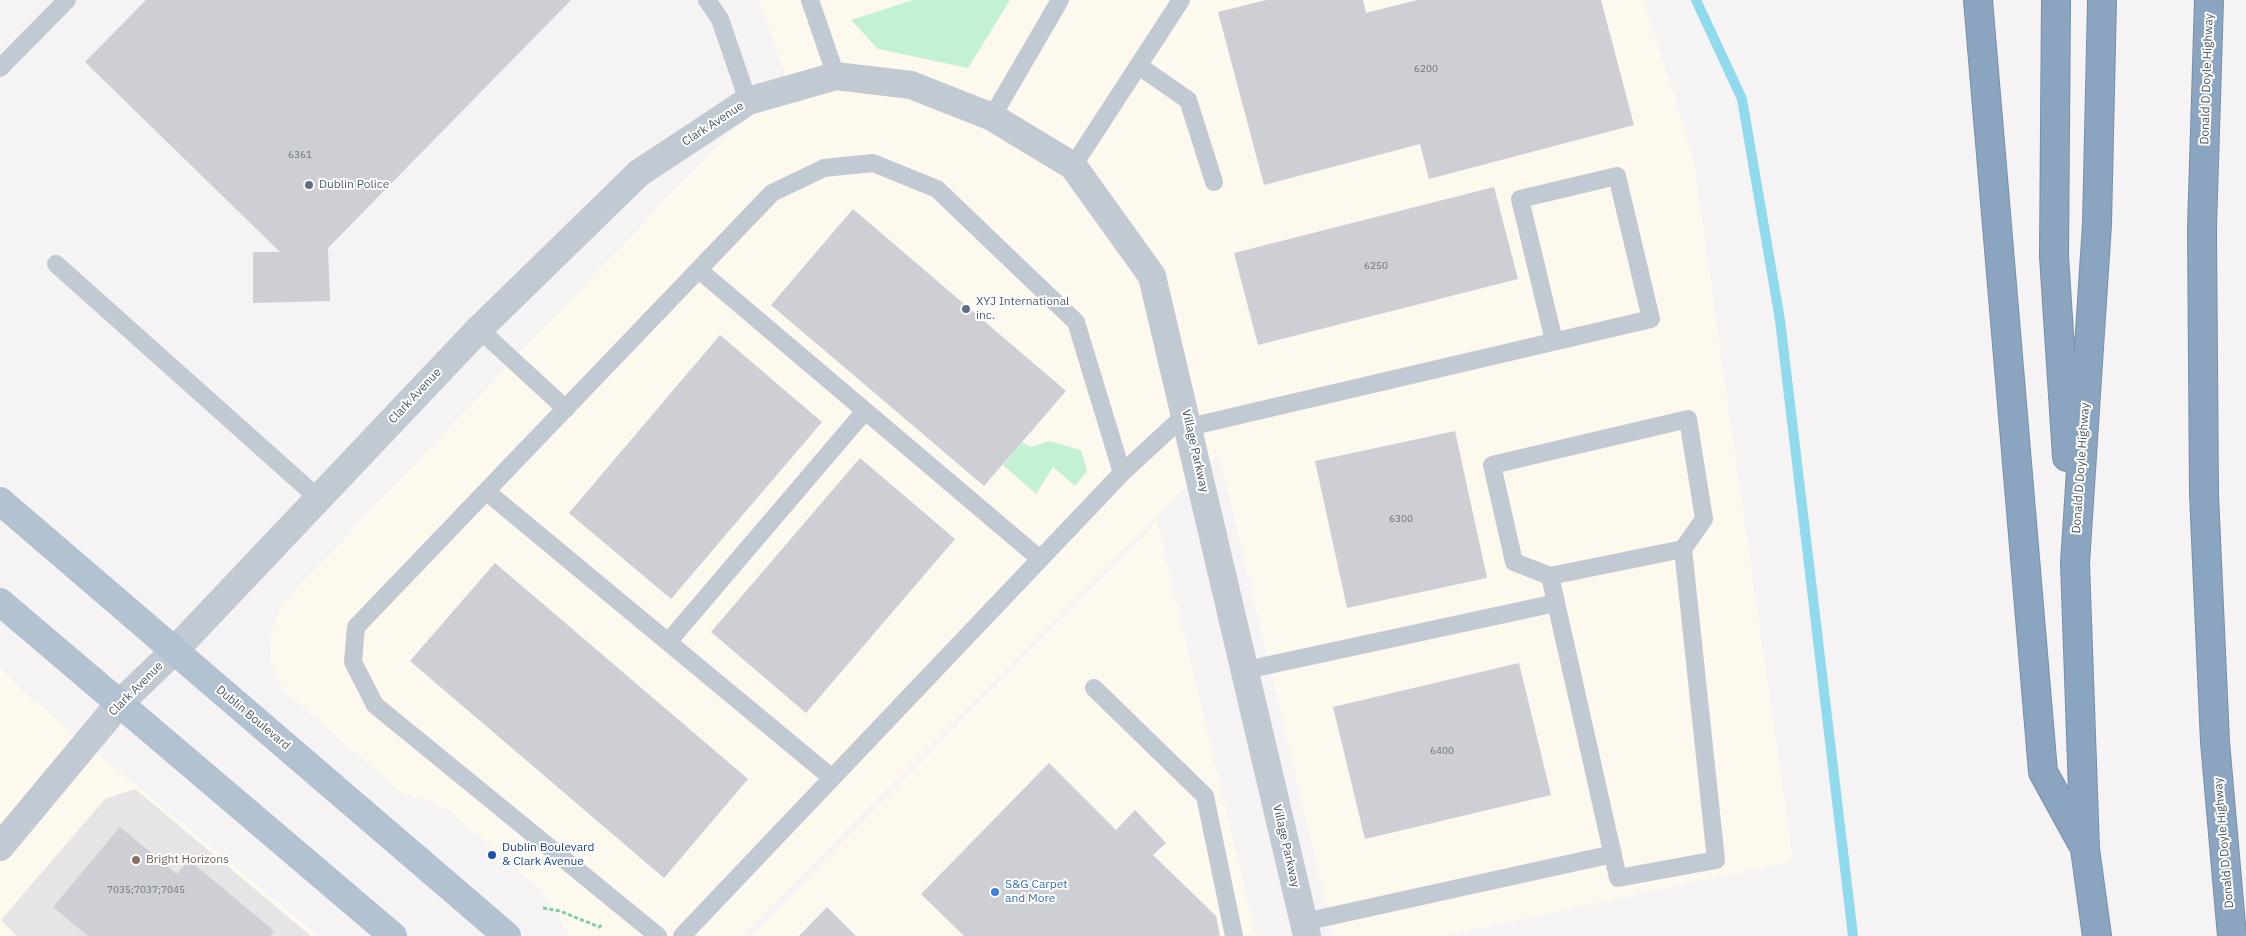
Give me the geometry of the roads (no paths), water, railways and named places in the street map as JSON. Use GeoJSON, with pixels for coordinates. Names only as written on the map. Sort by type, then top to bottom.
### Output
{"type":"FeatureCollection","features":[{"type":"Feature","properties":{"kind":"highway"},"geometry":{"type":"LineString","coordinates":[[1978,0],[2043,772],[2085,849]]}},
{"type":"Feature","properties":{"kind":"highway"},"geometry":{"type":"LineString","coordinates":[[2056,0],[2054,256],[2074,563]]}},
{"type":"Feature","properties":{"kind":"highway","name":"Donald D Doyle Highway"},"geometry":{"type":"LineString","coordinates":[[2098,936],[2085,849],[2074,563],[2097,224],[2102,0]]}},
{"type":"Feature","properties":{"kind":"highway","name":"Donald D Doyle Highway"},"geometry":{"type":"LineString","coordinates":[[2209,0],[2202,228],[2204,494],[2215,742],[2232,936]]}},
{"type":"Feature","properties":{"kind":"main road","name":"Dublin Boulevard"},"geometry":{"type":"LineString","coordinates":[[0,501],[507,936]]}},
{"type":"Feature","properties":{"kind":"main road"},"geometry":{"type":"LineString","coordinates":[[0,602],[392,936]]}},
{"type":"Feature","properties":{"kind":"street","name":"Clark Avenue"},"geometry":{"type":"LineString","coordinates":[[0,847],[119,704],[174,651],[479,329],[639,173],[748,101],[836,76],[911,85]]}},
{"type":"Feature","properties":{"kind":"street","name":"Village Parkway"},"geometry":{"type":"LineString","coordinates":[[911,85],[992,117],[1073,166],[1152,276],[1246,670],[1305,929]]}},
{"type":"Feature","properties":{"kind":"lane"},"geometry":{"type":"LineString","coordinates":[[0,68],[67,0]]}},
{"type":"Feature","properties":{"kind":"lane"},"geometry":{"type":"LineString","coordinates":[[707,0],[720,19],[748,101]]}},
{"type":"Feature","properties":{"kind":"lane"},"geometry":{"type":"LineString","coordinates":[[810,0],[836,76]]}},
{"type":"Feature","properties":{"kind":"lane"},"geometry":{"type":"LineString","coordinates":[[992,117],[1060,0]]}},
{"type":"Feature","properties":{"kind":"lane"},"geometry":{"type":"LineString","coordinates":[[1073,166],[1181,0]]}},
{"type":"Feature","properties":{"kind":"lane"},"geometry":{"type":"LineString","coordinates":[[1139,66],[1188,100],[1214,182]]}},
{"type":"Feature","properties":{"kind":"lane"},"geometry":{"type":"LineString","coordinates":[[658,936],[375,705],[354,662],[356,627],[772,193],[824,168],[873,163],[937,189],[1076,322],[1122,473]]}},
{"type":"Feature","properties":{"kind":"lane"},"geometry":{"type":"LineString","coordinates":[[682,936],[1122,473],[1187,421],[1554,341],[1651,319],[1617,176],[1520,199],[1554,341]]}},
{"type":"Feature","properties":{"kind":"lane"},"geometry":{"type":"LineString","coordinates":[[56,264],[318,498]]}},
{"type":"Feature","properties":{"kind":"lane"},"geometry":{"type":"LineString","coordinates":[[699,270],[1040,559]]}},
{"type":"Feature","properties":{"kind":"lane"},"geometry":{"type":"LineString","coordinates":[[479,329],[566,409]]}},
{"type":"Feature","properties":{"kind":"lane"},"geometry":{"type":"LineString","coordinates":[[668,642],[865,411]]}},
{"type":"Feature","properties":{"kind":"lane"},"geometry":{"type":"LineString","coordinates":[[1550,576],[1618,878],[1716,860],[1683,549],[1704,519],[1688,419],[1492,465],[1514,562],[1550,576],[1683,549]]}},
{"type":"Feature","properties":{"kind":"lane"},"geometry":{"type":"LineString","coordinates":[[487,492],[832,778]]}},
{"type":"Feature","properties":{"kind":"lane"},"geometry":{"type":"LineString","coordinates":[[1246,670],[1556,603]]}},
{"type":"Feature","properties":{"kind":"lane"},"geometry":{"type":"LineString","coordinates":[[1094,688],[1204,796],[1234,936]]}},
{"type":"Feature","properties":{"kind":"lane"},"geometry":{"type":"LineString","coordinates":[[1305,929],[1613,854]]}},
{"type":"Feature","properties":{"kind":"waterway"},"geometry":{"type":"LineString","coordinates":[[1696,0],[1742,99],[1780,320],[1853,936]]}},
{"type":"Feature","properties":{"kind":"place","name":"Dublin Police"},"geometry":{"type":"Point","coordinates":[309,185]}},
{"type":"Feature","properties":{"kind":"place","name":"XYJ International inc."},"geometry":{"type":"Point","coordinates":[966,309]}},
{"type":"Feature","properties":{"kind":"place","name":"Dublin Boulevard & Clark Avenue"},"geometry":{"type":"Point","coordinates":[492,855]}},
{"type":"Feature","properties":{"kind":"place","name":"Bright Horizons"},"geometry":{"type":"Point","coordinates":[136,860]}},
{"type":"Feature","properties":{"kind":"place","name":"S&G Carpet and More"},"geometry":{"type":"Point","coordinates":[995,892]}}]}
